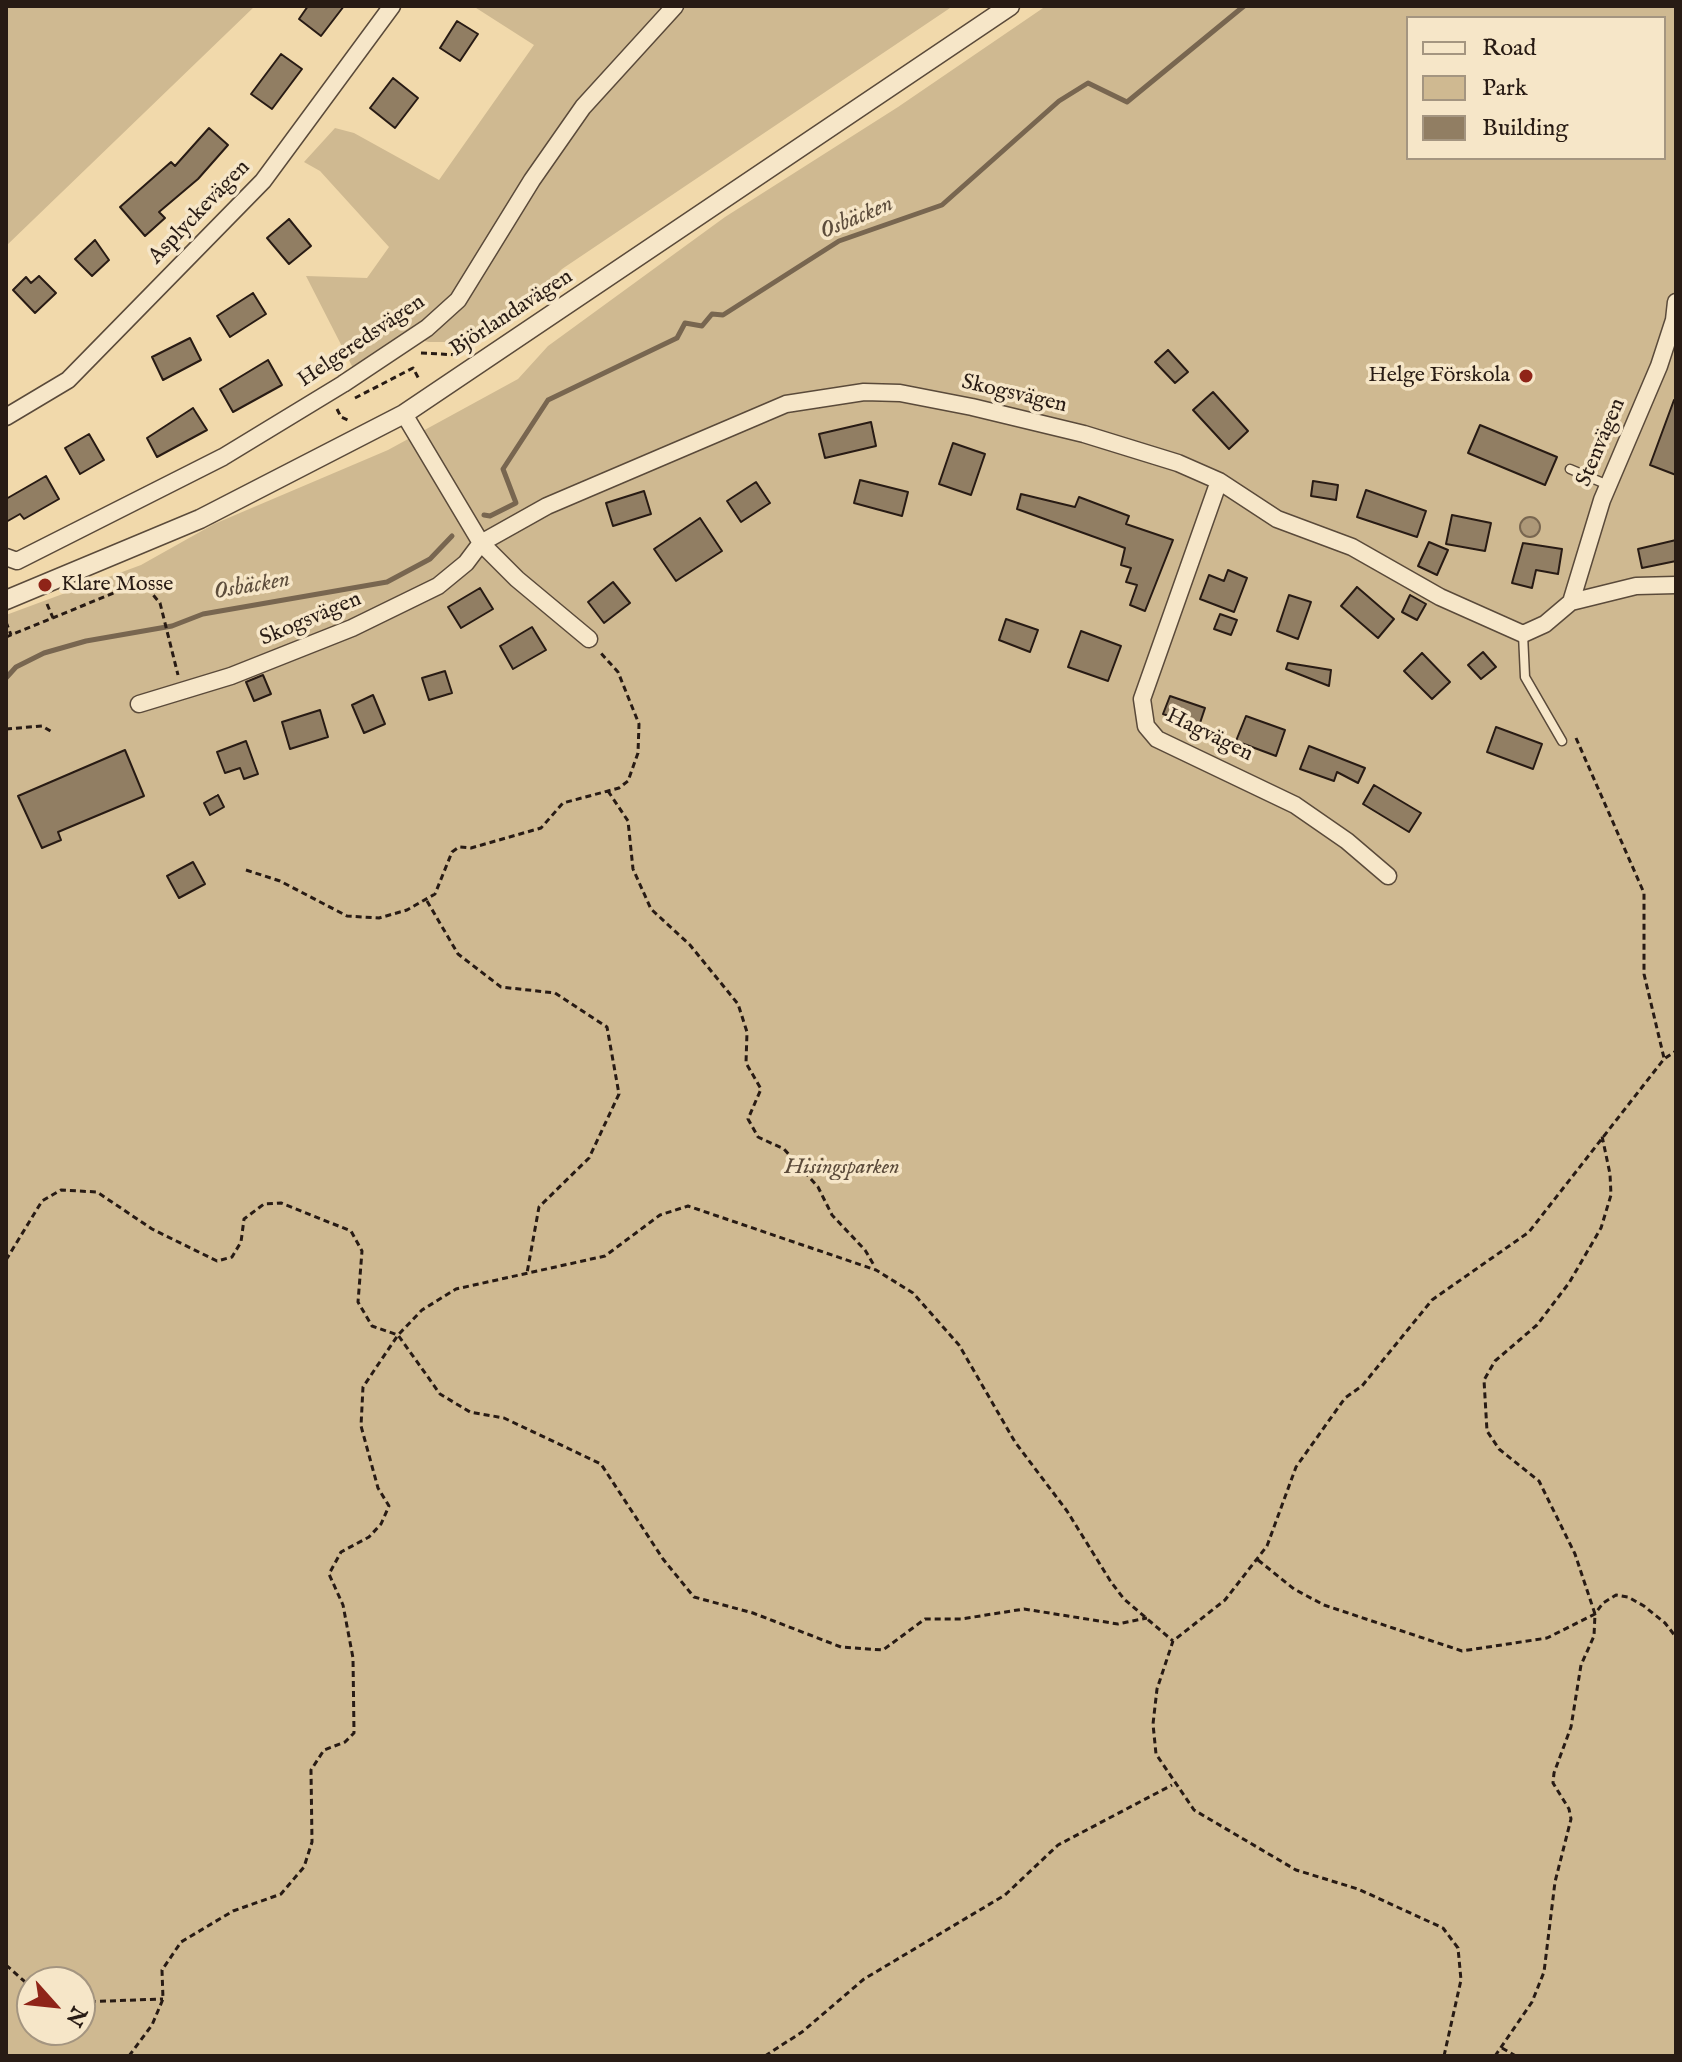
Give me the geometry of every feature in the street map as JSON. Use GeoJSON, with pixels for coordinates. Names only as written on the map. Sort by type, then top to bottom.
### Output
{"type":"FeatureCollection","features":[{"type":"Feature","properties":{"kind":"street","name":"Asplyckevägen"},"geometry":{"type":"LineString","coordinates":[[6,417],[68,380],[263,181],[392,6]]}},
{"type":"Feature","properties":{"kind":"street","name":"Helgeredsvägen"},"geometry":{"type":"LineString","coordinates":[[6,557],[17,561],[223,457],[343,384],[427,328],[458,300],[532,180],[583,107],[675,6]]}},
{"type":"Feature","properties":{"kind":"street","name":"Björlandavägen"},"geometry":{"type":"LineString","coordinates":[[6,600],[200,519],[404,414],[1010,6]]}},
{"type":"Feature","properties":{"kind":"street","name":"Stenvägen"},"geometry":{"type":"LineString","coordinates":[[1571,602],[1608,485],[1659,366],[1676,302]]}},
{"type":"Feature","properties":{"kind":"street","name":"Skogsvägen"},"geometry":{"type":"LineString","coordinates":[[139,704],[320,643],[424,593],[466,563],[481,543],[547,506],[786,404],[827,395],[883,391],[972,407],[1084,434],[1178,463],[1219,481],[1277,519],[1352,547],[1440,597],[1523,634]]}},
{"type":"Feature","properties":{"kind":"street"},"geometry":{"type":"LineString","coordinates":[[404,414],[481,543],[517,579],[589,639]]}},
{"type":"Feature","properties":{"kind":"street","name":"Hagvägen"},"geometry":{"type":"LineString","coordinates":[[1219,481],[1142,699],[1146,726],[1157,739],[1265,788],[1302,809],[1347,841],[1388,876]]}},
{"type":"Feature","properties":{"kind":"street"},"geometry":{"type":"LineString","coordinates":[[1523,634],[1545,624],[1571,602],[1636,586],[1676,585]]}},
{"type":"Feature","properties":{"kind":"lane"},"geometry":{"type":"LineString","coordinates":[[1570,469],[1608,485]]}},
{"type":"Feature","properties":{"kind":"lane"},"geometry":{"type":"LineString","coordinates":[[1523,634],[1525,677],[1562,741]]}},
{"type":"Feature","properties":{"kind":"path"},"geometry":{"type":"LineString","coordinates":[[420,353],[461,355],[451,362]]}},
{"type":"Feature","properties":{"kind":"path"},"geometry":{"type":"LineString","coordinates":[[343,384],[354,399],[413,368],[421,382]]}},
{"type":"Feature","properties":{"kind":"path"},"geometry":{"type":"LineString","coordinates":[[409,388],[431,375]]}},
{"type":"Feature","properties":{"kind":"path"},"geometry":{"type":"LineString","coordinates":[[337,428],[362,414]]}},
{"type":"Feature","properties":{"kind":"path"},"geometry":{"type":"LineString","coordinates":[[6,622],[9,636],[126,588],[140,588],[153,594],[164,615],[183,690]]}},
{"type":"Feature","properties":{"kind":"path"},"geometry":{"type":"LineString","coordinates":[[47,604],[53,618]]}},
{"type":"Feature","properties":{"kind":"path"},"geometry":{"type":"LineString","coordinates":[[246,870],[280,881],[347,916],[379,918],[427,901],[435,894],[452,852],[459,847],[471,848],[541,828],[563,803],[608,791],[628,781],[638,753],[639,724],[618,672],[589,639]]}},
{"type":"Feature","properties":{"kind":"path"},"geometry":{"type":"LineString","coordinates":[[6,729],[42,726],[52,732]]}},
{"type":"Feature","properties":{"kind":"path"},"geometry":{"type":"LineString","coordinates":[[1572,728],[1644,893],[1644,974],[1664,1059]]}},
{"type":"Feature","properties":{"kind":"path"},"geometry":{"type":"LineString","coordinates":[[608,791],[628,821],[633,869],[651,909],[690,945],[738,1004],[747,1032],[746,1063],[761,1089],[748,1119],[758,1137],[784,1149],[818,1187],[832,1215],[865,1250],[876,1270]]}},
{"type":"Feature","properties":{"kind":"path"},"geometry":{"type":"LineString","coordinates":[[427,901],[458,954],[501,987],[555,993],[607,1027],[619,1094],[589,1158],[539,1207],[527,1274]]}},
{"type":"Feature","properties":{"kind":"path"},"geometry":{"type":"LineString","coordinates":[[1444,2056],[1461,1980],[1458,1948],[1443,1928],[1358,1889],[1296,1870],[1194,1810],[1173,1784],[1156,1754],[1153,1724],[1157,1689],[1173,1641],[1225,1600],[1258,1560],[1267,1546],[1296,1467],[1345,1398],[1362,1386],[1432,1300],[1529,1232],[1664,1059],[1676,1051]]}},
{"type":"Feature","properties":{"kind":"path"},"geometry":{"type":"LineString","coordinates":[[1495,2056],[1532,2002],[1544,1972],[1556,1874],[1571,1819],[1569,1809],[1553,1783],[1554,1773],[1571,1727],[1581,1665],[1594,1636],[1595,1614],[1575,1554],[1539,1481],[1499,1449],[1487,1431],[1483,1409],[1484,1380],[1495,1361],[1537,1325],[1569,1283],[1601,1228],[1611,1195],[1602,1136]]}},
{"type":"Feature","properties":{"kind":"path"},"geometry":{"type":"LineString","coordinates":[[6,1260],[42,1201],[61,1190],[97,1192],[152,1229],[217,1261],[232,1257],[241,1242],[244,1219],[264,1204],[281,1203],[351,1231],[362,1251],[358,1302],[372,1326],[398,1335],[440,1394],[470,1412],[504,1418],[601,1464],[663,1559],[694,1597],[753,1613],[841,1647],[883,1650],[925,1619],[961,1619],[1024,1609],[1118,1624],[1147,1618]]}},
{"type":"Feature","properties":{"kind":"path"},"geometry":{"type":"LineString","coordinates":[[129,2056],[152,2025],[163,1999],[162,1970],[181,1942],[233,1911],[281,1894],[304,1867],[312,1842],[311,1770],[324,1750],[345,1742],[354,1733],[353,1658],[343,1605],[329,1574],[341,1552],[369,1537],[381,1524],[389,1506],[378,1488],[361,1426],[363,1387],[398,1335],[422,1310],[456,1289],[605,1256],[660,1215],[688,1206],[876,1270],[913,1293],[959,1345],[1015,1442],[1067,1511],[1111,1582],[1173,1641]]}},
{"type":"Feature","properties":{"kind":"path"},"geometry":{"type":"LineString","coordinates":[[1258,1560],[1294,1589],[1324,1605],[1462,1651],[1547,1638],[1595,1614],[1603,1603],[1616,1595],[1628,1597],[1665,1623],[1676,1637]]}},
{"type":"Feature","properties":{"kind":"path"},"geometry":{"type":"LineString","coordinates":[[765,2056],[802,2032],[864,1979],[957,1927],[1005,1895],[1058,1845],[1173,1784]]}},
{"type":"Feature","properties":{"kind":"path"},"geometry":{"type":"LineString","coordinates":[[96,2001],[163,1999]]}},
{"type":"Feature","properties":{"kind":"path"},"geometry":{"type":"LineString","coordinates":[[1502,2048],[1516,2056]]}},
{"type":"Feature","properties":{"kind":"green space"},"geometry":{"type":"Polygon","coordinates":[[[6,6],[255,6],[6,246],[6,6]]]}},
{"type":"Feature","properties":{"kind":"green space"},"geometry":{"type":"Polygon","coordinates":[[[473,6],[953,6],[562,269],[535,296],[458,342],[429,342],[405,337],[355,372],[306,276],[367,278],[389,247],[320,171],[304,162],[335,128],[354,133],[439,180],[534,45],[473,6]]]}},
{"type":"Feature","properties":{"kind":"green space","name":"Hisingsparken"},"geometry":{"type":"Polygon","coordinates":[[[1046,6],[1676,6],[1676,2056],[6,2056],[6,615],[141,565],[214,524],[388,450],[518,379],[548,346],[725,217],[898,107],[1046,6]]]}},
{"type":"Feature","properties":{"kind":"shaded area"},"geometry":{"type":"Polygon","coordinates":[[[1530,517],[1537,520],[1540,527],[1537,534],[1530,537],[1523,534],[1520,527],[1523,520],[1530,517]]]}},
{"type":"Feature","properties":{"kind":"building"},"geometry":{"type":"Polygon","coordinates":[[[308,6],[344,6],[321,36],[299,19],[308,6]]]}},
{"type":"Feature","properties":{"kind":"building"},"geometry":{"type":"Polygon","coordinates":[[[457,21],[478,34],[460,61],[440,48],[457,21]]]}},
{"type":"Feature","properties":{"kind":"building"},"geometry":{"type":"Polygon","coordinates":[[[281,54],[302,69],[272,109],[251,94],[281,54]]]}},
{"type":"Feature","properties":{"kind":"building"},"geometry":{"type":"Polygon","coordinates":[[[393,78],[418,98],[395,128],[370,108],[393,78]]]}},
{"type":"Feature","properties":{"kind":"building"},"geometry":{"type":"Polygon","coordinates":[[[209,128],[228,145],[198,179],[159,212],[165,218],[145,236],[120,207],[171,162],[175,166],[209,128]]]}},
{"type":"Feature","properties":{"kind":"building"},"geometry":{"type":"Polygon","coordinates":[[[289,219],[311,246],[289,264],[267,238],[289,219]]]}},
{"type":"Feature","properties":{"kind":"building"},"geometry":{"type":"Polygon","coordinates":[[[95,240],[109,260],[92,276],[75,259],[95,240]]]}},
{"type":"Feature","properties":{"kind":"building"},"geometry":{"type":"Polygon","coordinates":[[[39,276],[56,293],[35,313],[13,290],[26,277],[31,283],[39,276]]]}},
{"type":"Feature","properties":{"kind":"building"},"geometry":{"type":"Polygon","coordinates":[[[253,293],[266,314],[230,337],[217,316],[253,293]]]}},
{"type":"Feature","properties":{"kind":"building"},"geometry":{"type":"Polygon","coordinates":[[[190,338],[201,360],[163,380],[152,357],[190,338]]]}},
{"type":"Feature","properties":{"kind":"building"},"geometry":{"type":"Polygon","coordinates":[[[1168,350],[1188,372],[1175,383],[1155,362],[1168,350]]]}},
{"type":"Feature","properties":{"kind":"building"},"geometry":{"type":"Polygon","coordinates":[[[268,360],[282,385],[233,412],[220,389],[268,360]]]}},
{"type":"Feature","properties":{"kind":"building"},"geometry":{"type":"Polygon","coordinates":[[[1213,392],[1248,431],[1229,449],[1193,410],[1213,392]]]}},
{"type":"Feature","properties":{"kind":"building"},"geometry":{"type":"Polygon","coordinates":[[[1676,400],[1676,475],[1650,465],[1676,400]]]}},
{"type":"Feature","properties":{"kind":"building"},"geometry":{"type":"Polygon","coordinates":[[[193,408],[207,430],[157,457],[147,438],[193,408]]]}},
{"type":"Feature","properties":{"kind":"building"},"geometry":{"type":"Polygon","coordinates":[[[871,422],[876,446],[825,458],[819,434],[871,422]]]}},
{"type":"Feature","properties":{"kind":"building"},"geometry":{"type":"Polygon","coordinates":[[[1480,425],[1557,457],[1545,485],[1468,453],[1480,425]]]}},
{"type":"Feature","properties":{"kind":"building"},"geometry":{"type":"Polygon","coordinates":[[[89,434],[104,460],[80,474],[65,448],[89,434]]]}},
{"type":"Feature","properties":{"kind":"building"},"geometry":{"type":"Polygon","coordinates":[[[953,443],[985,454],[971,495],[939,484],[953,443]]]}},
{"type":"Feature","properties":{"kind":"building"},"geometry":{"type":"Polygon","coordinates":[[[46,476],[59,499],[24,519],[20,514],[6,522],[6,499],[46,476]]]}},
{"type":"Feature","properties":{"kind":"building"},"geometry":{"type":"Polygon","coordinates":[[[860,480],[908,492],[902,516],[854,503],[860,480]]]}},
{"type":"Feature","properties":{"kind":"building"},"geometry":{"type":"Polygon","coordinates":[[[1313,481],[1338,485],[1336,500],[1311,496],[1313,481]]]}},
{"type":"Feature","properties":{"kind":"building"},"geometry":{"type":"Polygon","coordinates":[[[756,482],[770,503],[741,522],[727,501],[756,482]]]}},
{"type":"Feature","properties":{"kind":"building"},"geometry":{"type":"Polygon","coordinates":[[[1366,490],[1426,511],[1417,537],[1357,517],[1366,490]]]}},
{"type":"Feature","properties":{"kind":"building"},"geometry":{"type":"Polygon","coordinates":[[[644,491],[651,514],[613,526],[606,503],[644,491]]]}},
{"type":"Feature","properties":{"kind":"building"},"geometry":{"type":"Polygon","coordinates":[[[1021,494],[1075,507],[1079,497],[1129,516],[1126,524],[1173,540],[1145,611],[1130,605],[1137,585],[1126,582],[1131,568],[1121,565],[1125,548],[1017,509],[1021,494]]]}},
{"type":"Feature","properties":{"kind":"building"},"geometry":{"type":"Polygon","coordinates":[[[1452,515],[1491,523],[1485,551],[1446,544],[1452,515]]]}},
{"type":"Feature","properties":{"kind":"building"},"geometry":{"type":"Polygon","coordinates":[[[700,518],[722,551],[676,581],[654,549],[700,518]]]}},
{"type":"Feature","properties":{"kind":"building"},"geometry":{"type":"Polygon","coordinates":[[[1676,540],[1676,561],[1642,568],[1638,549],[1676,540]]]}},
{"type":"Feature","properties":{"kind":"building"},"geometry":{"type":"Polygon","coordinates":[[[1429,542],[1448,550],[1437,575],[1418,566],[1429,542]]]}},
{"type":"Feature","properties":{"kind":"building"},"geometry":{"type":"Polygon","coordinates":[[[1523,543],[1562,549],[1558,574],[1536,570],[1532,588],[1512,583],[1523,543]]]}},
{"type":"Feature","properties":{"kind":"building"},"geometry":{"type":"Polygon","coordinates":[[[1228,570],[1247,578],[1234,612],[1200,599],[1209,575],[1224,581],[1228,570]]]}},
{"type":"Feature","properties":{"kind":"building"},"geometry":{"type":"Polygon","coordinates":[[[613,582],[630,603],[604,623],[588,602],[613,582]]]}},
{"type":"Feature","properties":{"kind":"building"},"geometry":{"type":"Polygon","coordinates":[[[1357,587],[1394,619],[1378,638],[1341,606],[1357,587]]]}},
{"type":"Feature","properties":{"kind":"building"},"geometry":{"type":"Polygon","coordinates":[[[480,588],[493,609],[461,628],[448,607],[480,588]]]}},
{"type":"Feature","properties":{"kind":"building"},"geometry":{"type":"Polygon","coordinates":[[[1289,595],[1311,602],[1298,639],[1277,631],[1289,595]]]}},
{"type":"Feature","properties":{"kind":"building"},"geometry":{"type":"Polygon","coordinates":[[[1410,595],[1426,604],[1417,620],[1402,612],[1410,595]]]}},
{"type":"Feature","properties":{"kind":"building"},"geometry":{"type":"Polygon","coordinates":[[[1220,614],[1237,620],[1231,635],[1214,629],[1220,614]]]}},
{"type":"Feature","properties":{"kind":"building"},"geometry":{"type":"Polygon","coordinates":[[[1006,619],[1038,630],[1030,652],[999,640],[1006,619]]]}},
{"type":"Feature","properties":{"kind":"building"},"geometry":{"type":"Polygon","coordinates":[[[532,627],[546,650],[513,669],[500,646],[532,627]]]}},
{"type":"Feature","properties":{"kind":"building"},"geometry":{"type":"Polygon","coordinates":[[[1081,631],[1121,646],[1108,681],[1068,667],[1081,631]]]}},
{"type":"Feature","properties":{"kind":"building"},"geometry":{"type":"Polygon","coordinates":[[[1483,652],[1496,667],[1481,679],[1468,665],[1483,652]]]}},
{"type":"Feature","properties":{"kind":"building"},"geometry":{"type":"Polygon","coordinates":[[[1422,653],[1450,682],[1432,699],[1404,671],[1422,653]]]}},
{"type":"Feature","properties":{"kind":"building"},"geometry":{"type":"Polygon","coordinates":[[[1288,663],[1331,670],[1329,686],[1286,669],[1288,663]]]}},
{"type":"Feature","properties":{"kind":"building"},"geometry":{"type":"Polygon","coordinates":[[[445,671],[452,693],[429,700],[422,678],[445,671]]]}},
{"type":"Feature","properties":{"kind":"building"},"geometry":{"type":"Polygon","coordinates":[[[263,675],[271,694],[254,701],[246,682],[263,675]]]}},
{"type":"Feature","properties":{"kind":"building"},"geometry":{"type":"Polygon","coordinates":[[[373,695],[385,724],[364,733],[352,705],[373,695]]]}},
{"type":"Feature","properties":{"kind":"building"},"geometry":{"type":"Polygon","coordinates":[[[1170,696],[1205,708],[1199,726],[1163,714],[1170,696]]]}},
{"type":"Feature","properties":{"kind":"building"},"geometry":{"type":"Polygon","coordinates":[[[320,710],[328,737],[290,749],[282,722],[320,710]]]}},
{"type":"Feature","properties":{"kind":"building"},"geometry":{"type":"Polygon","coordinates":[[[1246,716],[1285,730],[1276,756],[1236,741],[1246,716]]]}},
{"type":"Feature","properties":{"kind":"building"},"geometry":{"type":"Polygon","coordinates":[[[1496,727],[1542,744],[1533,769],[1487,752],[1496,727]]]}},
{"type":"Feature","properties":{"kind":"building"},"geometry":{"type":"Polygon","coordinates":[[[246,741],[258,774],[244,779],[240,768],[225,773],[217,752],[246,741]]]}},
{"type":"Feature","properties":{"kind":"building"},"geometry":{"type":"Polygon","coordinates":[[[1309,746],[1365,768],[1358,783],[1337,772],[1334,781],[1300,769],[1309,746]]]}},
{"type":"Feature","properties":{"kind":"building"},"geometry":{"type":"Polygon","coordinates":[[[125,750],[144,796],[58,832],[61,840],[42,848],[18,796],[125,750]]]}},
{"type":"Feature","properties":{"kind":"building"},"geometry":{"type":"Polygon","coordinates":[[[1374,785],[1421,813],[1409,832],[1363,804],[1374,785]]]}},
{"type":"Feature","properties":{"kind":"building"},"geometry":{"type":"Polygon","coordinates":[[[218,795],[224,807],[210,815],[204,803],[218,795]]]}},
{"type":"Feature","properties":{"kind":"building"},"geometry":{"type":"Polygon","coordinates":[[[193,862],[205,884],[179,898],[167,876],[193,862]]]}},
{"type":"Feature","properties":{"kind":"waterway","name":"Osbäcken"},"geometry":{"type":"LineString","coordinates":[[484,515],[490,516],[516,503],[503,469],[548,400],[677,338],[685,323],[702,326],[712,314],[723,315],[839,241],[942,205],[1059,101],[1088,83],[1127,102],[1244,6]]}},
{"type":"Feature","properties":{"kind":"waterway","name":"Osbäcken"},"geometry":{"type":"LineString","coordinates":[[6,678],[16,667],[44,653],[86,641],[172,626],[203,614],[387,582],[430,559],[452,536]]}},
{"type":"Feature","properties":{"kind":"place","name":"Helge Förskola"},"geometry":{"type":"Point","coordinates":[1526,376]}},
{"type":"Feature","properties":{"kind":"place","name":"Klare Mosse"},"geometry":{"type":"Point","coordinates":[45,585]}}]}
